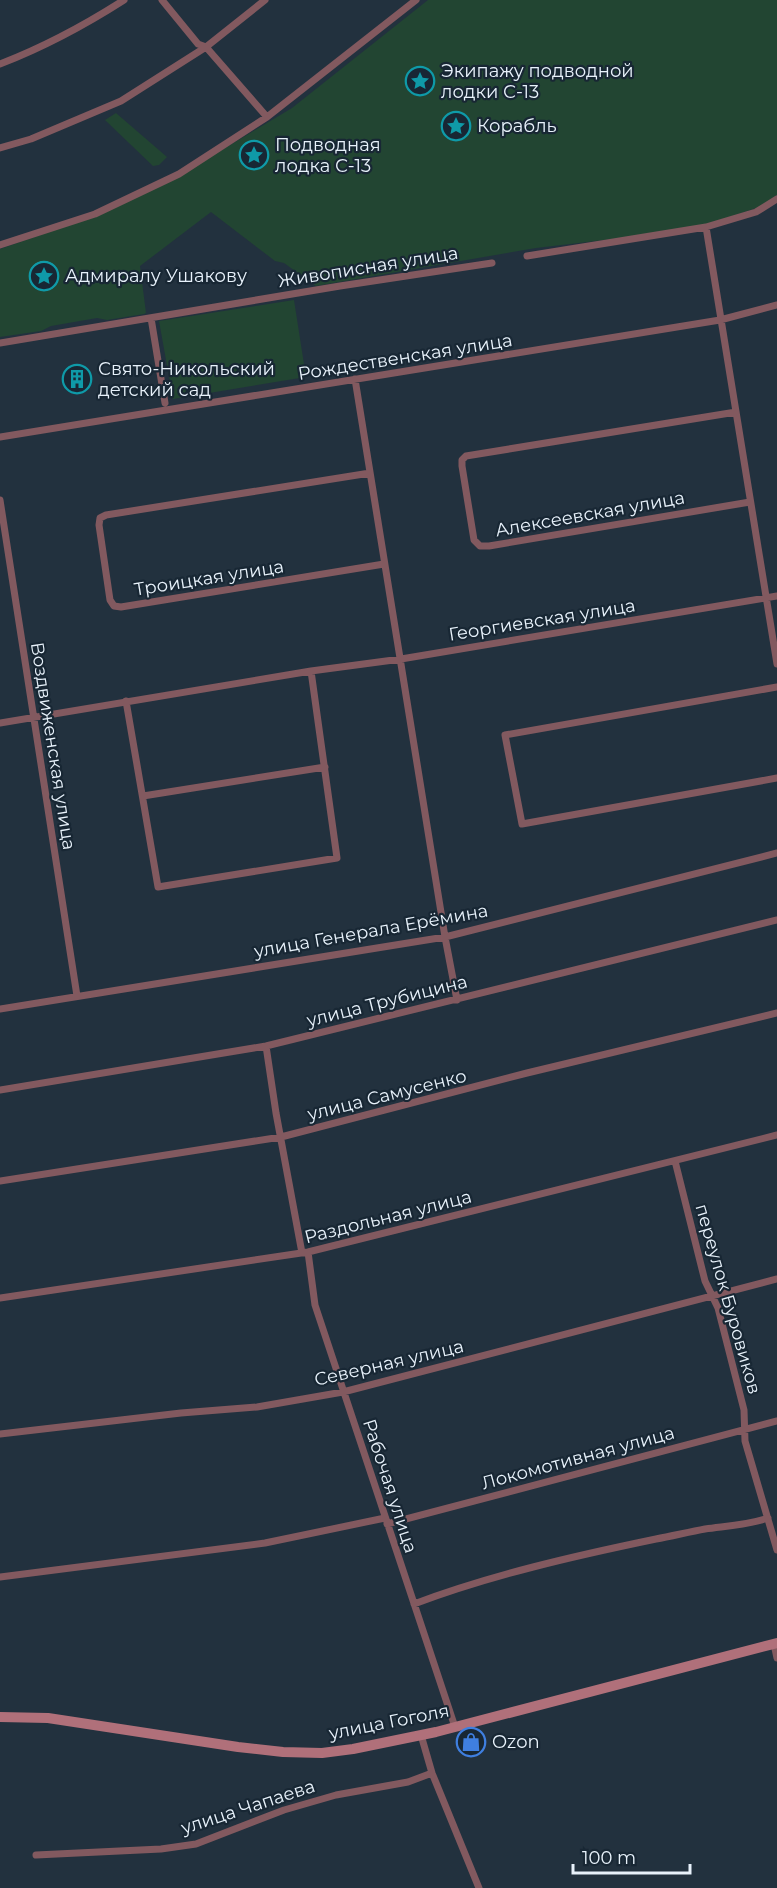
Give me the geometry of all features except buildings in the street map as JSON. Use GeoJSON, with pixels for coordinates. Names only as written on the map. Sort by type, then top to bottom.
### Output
{"type":"FeatureCollection","features":[{"type":"Feature","properties":{"kind":"main road","name":"улица Гоголя"},"geometry":{"type":"LineString","coordinates":[[0,1717],[48,1718],[238,1747],[322,1753],[353,1749],[454,1727],[775,1643]]}},
{"type":"Feature","properties":{"kind":"street"},"geometry":{"type":"LineString","coordinates":[[0,63],[36,50],[98,17],[124,0]]}},
{"type":"Feature","properties":{"kind":"street"},"geometry":{"type":"LineString","coordinates":[[162,0],[198,44],[206,47],[267,117]]}},
{"type":"Feature","properties":{"kind":"street"},"geometry":{"type":"LineString","coordinates":[[0,148],[32,139],[121,101],[206,47],[265,0]]}},
{"type":"Feature","properties":{"kind":"street"},"geometry":{"type":"LineString","coordinates":[[0,245],[95,214],[179,174],[267,117],[416,0]]}},
{"type":"Feature","properties":{"kind":"street"},"geometry":{"type":"LineString","coordinates":[[528,256],[706,227],[756,212],[777,199]]}},
{"type":"Feature","properties":{"kind":"street"},"geometry":{"type":"LineString","coordinates":[[706,227],[777,664]]}},
{"type":"Feature","properties":{"kind":"street","name":"Живописная улица"},"geometry":{"type":"LineString","coordinates":[[0,343],[340,285],[492,263]]}},
{"type":"Feature","properties":{"kind":"street","name":"Рождественская улица"},"geometry":{"type":"LineString","coordinates":[[0,437],[720,320],[777,305]]}},
{"type":"Feature","properties":{"kind":"street"},"geometry":{"type":"LineString","coordinates":[[151,318],[165,403]]}},
{"type":"Feature","properties":{"kind":"street"},"geometry":{"type":"LineString","coordinates":[[355,379],[457,1000]]}},
{"type":"Feature","properties":{"kind":"street","name":"Алексеевская улица"},"geometry":{"type":"LineString","coordinates":[[736,412],[466,456],[462,460],[462,466],[474,540],[480,546],[750,502]]}},
{"type":"Feature","properties":{"kind":"street","name":"Троицкая улица"},"geometry":{"type":"LineString","coordinates":[[370,473],[106,515],[100,518],[99,525],[110,600],[114,606],[121,607],[384,564]]}},
{"type":"Feature","properties":{"kind":"street","name":"Воздвиженская улица"},"geometry":{"type":"LineString","coordinates":[[0,500],[76,996]]}},
{"type":"Feature","properties":{"kind":"street","name":"Георгиевская улица"},"geometry":{"type":"LineString","coordinates":[[0,723],[777,596]]}},
{"type":"Feature","properties":{"kind":"street"},"geometry":{"type":"LineString","coordinates":[[126,702],[158,887],[337,858],[311,671]]}},
{"type":"Feature","properties":{"kind":"street"},"geometry":{"type":"LineString","coordinates":[[777,687],[505,735],[522,824],[777,778]]}},
{"type":"Feature","properties":{"kind":"street"},"geometry":{"type":"LineString","coordinates":[[143,796],[325,766]]}},
{"type":"Feature","properties":{"kind":"street","name":"улица Генерала Ерёмина"},"geometry":{"type":"LineString","coordinates":[[0,1009],[445,937],[777,853]]}},
{"type":"Feature","properties":{"kind":"street","name":"улица Трубицина"},"geometry":{"type":"LineString","coordinates":[[0,1090],[266,1046],[777,920]]}},
{"type":"Feature","properties":{"kind":"street","name":"улица Самусенко"},"geometry":{"type":"LineString","coordinates":[[0,1181],[281,1137],[526,1073],[777,1013]]}},
{"type":"Feature","properties":{"kind":"street","name":"Рабочая улица"},"geometry":{"type":"LineString","coordinates":[[266,1046],[281,1137],[315,1305],[454,1727]]}},
{"type":"Feature","properties":{"kind":"street","name":"Раздольная улица"},"geometry":{"type":"LineString","coordinates":[[0,1298],[305,1252],[777,1135]]}},
{"type":"Feature","properties":{"kind":"street","name":"переулок Буровиков"},"geometry":{"type":"LineString","coordinates":[[675,1161],[705,1281],[718,1308],[744,1410],[745,1441],[777,1550]]}},
{"type":"Feature","properties":{"kind":"street","name":"Северная улица"},"geometry":{"type":"LineString","coordinates":[[0,1434],[181,1413],[256,1407],[343,1392],[777,1279]]}},
{"type":"Feature","properties":{"kind":"street","name":"Локомотивная улица"},"geometry":{"type":"LineString","coordinates":[[0,1577],[265,1543],[386,1521],[777,1421]]}},
{"type":"Feature","properties":{"kind":"street"},"geometry":{"type":"LineString","coordinates":[[414,1604],[453,1590],[547,1564],[653,1539],[757,1522],[768,1518]]}},
{"type":"Feature","properties":{"kind":"street"},"geometry":{"type":"LineString","coordinates":[[775,1643],[777,1658]]}},
{"type":"Feature","properties":{"kind":"street"},"geometry":{"type":"LineString","coordinates":[[421,1735],[432,1773],[479,1888]]}},
{"type":"Feature","properties":{"kind":"street","name":"улица Чапаева"},"geometry":{"type":"LineString","coordinates":[[36,1855],[161,1849],[196,1844],[295,1807],[336,1795],[408,1782],[432,1773]]}},
{"type":"Feature","properties":{"kind":"green space"},"geometry":{"type":"Polygon","coordinates":[[[428,0],[777,0],[777,195],[762,206],[709,224],[536,248],[316,286],[284,263],[275,261],[211,212],[140,266],[146,313],[107,320],[97,318],[51,326],[41,331],[0,337],[0,249],[95,216],[170,181],[292,108],[428,0]]]}},
{"type":"Feature","properties":{"kind":"green space"},"geometry":{"type":"Polygon","coordinates":[[[116,113],[167,157],[159,165],[153,166],[105,120],[116,113]]]}},
{"type":"Feature","properties":{"kind":"green space"},"geometry":{"type":"Polygon","coordinates":[[[294,300],[306,377],[173,399],[159,321],[294,300]]]}},
{"type":"Feature","properties":{"kind":"water"},"geometry":{"type":"Polygon","coordinates":[[[44,262],[54,266],[58,276],[54,286],[44,290],[34,286],[30,276],[34,266],[44,262]]]}},
{"type":"Feature","properties":{"kind":"place","name":"Экипажу подводной лодки С-13"},"geometry":{"type":"Point","coordinates":[420,81]}},
{"type":"Feature","properties":{"kind":"place","name":"Корабль"},"geometry":{"type":"Point","coordinates":[456,126]}},
{"type":"Feature","properties":{"kind":"place","name":"Подводная лодка С-13"},"geometry":{"type":"Point","coordinates":[254,155]}},
{"type":"Feature","properties":{"kind":"place","name":"Адмиралу Ушакову"},"geometry":{"type":"Point","coordinates":[44,276]}},
{"type":"Feature","properties":{"kind":"place","name":"Свято-Никольский детский сад"},"geometry":{"type":"Point","coordinates":[77,379]}},
{"type":"Feature","properties":{"kind":"place","name":"Ozon"},"geometry":{"type":"Point","coordinates":[471,1742]}}]}
